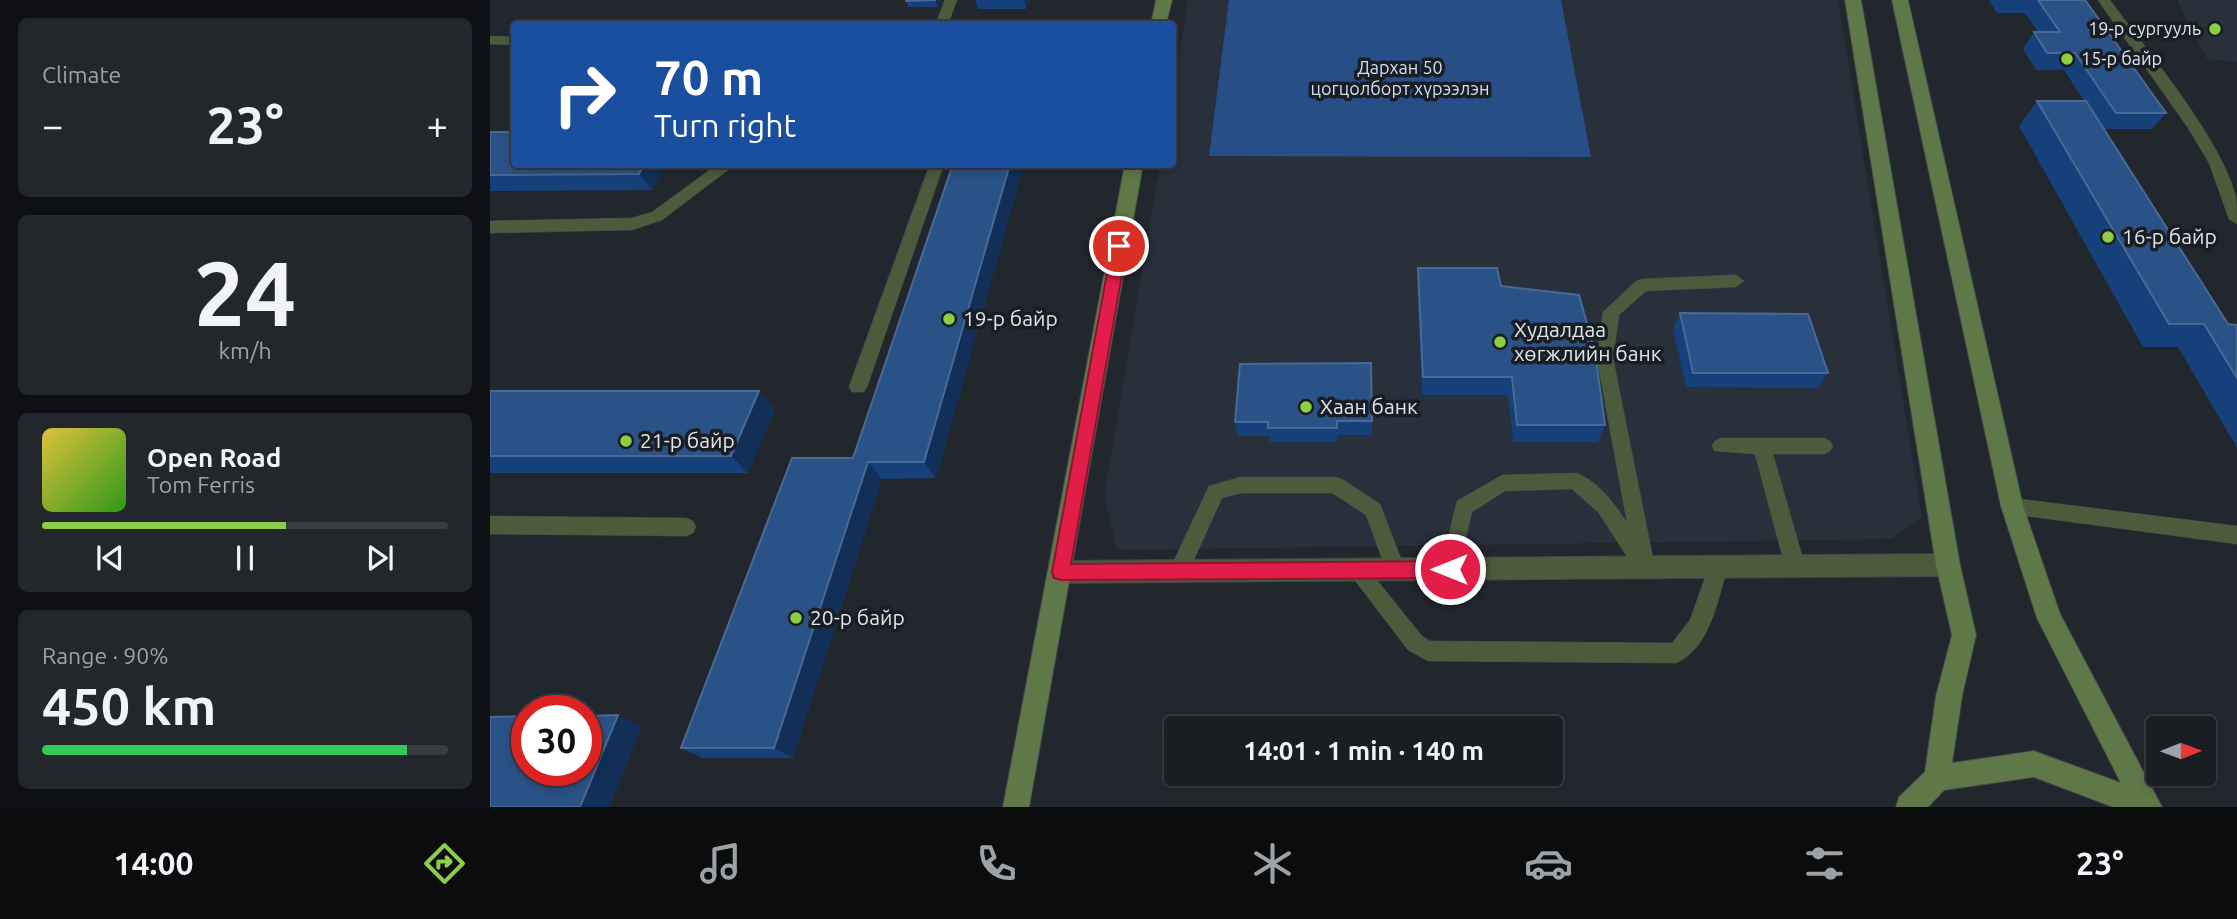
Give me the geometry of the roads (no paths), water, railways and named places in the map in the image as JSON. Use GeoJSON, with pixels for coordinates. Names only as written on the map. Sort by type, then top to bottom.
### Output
{"type":"FeatureCollection","features":[{"type":"Feature","properties":{"kind":"main road"},"geometry":{"type":"LineString","coordinates":[[1160,21],[1164,0]]}},
{"type":"Feature","properties":{"kind":"main road"},"geometry":{"type":"LineString","coordinates":[[1853,0],[1948,565],[1964,635],[1949,696],[1937,778],[1909,807]]}},
{"type":"Feature","properties":{"kind":"main road"},"geometry":{"type":"LineString","coordinates":[[1900,0],[2012,506],[2049,618],[2148,806]]}},
{"type":"Feature","properties":{"kind":"main road"},"geometry":{"type":"LineString","coordinates":[[1016,807],[1133,168]]}},
{"type":"Feature","properties":{"kind":"main road"},"geometry":{"type":"LineString","coordinates":[[1937,778],[2034,764],[2148,806]]}},
{"type":"Feature","properties":{"kind":"street"},"geometry":{"type":"LineString","coordinates":[[1061,572],[1948,565]]}},
{"type":"Feature","properties":{"kind":"lane"},"geometry":{"type":"LineString","coordinates":[[943,21],[951,0]]}},
{"type":"Feature","properties":{"kind":"lane"},"geometry":{"type":"LineString","coordinates":[[2104,0],[2193,125],[2216,163],[2237,219]]}},
{"type":"Feature","properties":{"kind":"lane"},"geometry":{"type":"LineString","coordinates":[[490,40],[511,41]]}},
{"type":"Feature","properties":{"kind":"lane"},"geometry":{"type":"LineString","coordinates":[[490,227],[632,225],[657,216],[723,168]]}},
{"type":"Feature","properties":{"kind":"lane"},"geometry":{"type":"LineString","coordinates":[[858,387],[936,168]]}},
{"type":"Feature","properties":{"kind":"lane"},"geometry":{"type":"LineString","coordinates":[[1645,568],[1605,358],[1611,312],[1642,285],[1736,281]]}},
{"type":"Feature","properties":{"kind":"lane"},"geometry":{"type":"LineString","coordinates":[[1721,446],[1824,446]]}},
{"type":"Feature","properties":{"kind":"lane"},"geometry":{"type":"LineString","coordinates":[[1762,446],[1795,566]]}},
{"type":"Feature","properties":{"kind":"lane"},"geometry":{"type":"LineString","coordinates":[[1450,569],[1464,507],[1502,483],[1576,481],[1606,507],[1645,568]]}},
{"type":"Feature","properties":{"kind":"lane"},"geometry":{"type":"LineString","coordinates":[[1179,571],[1216,492],[1241,485],[1335,485],[1373,510],[1395,569]]}},
{"type":"Feature","properties":{"kind":"lane"},"geometry":{"type":"LineString","coordinates":[[2012,506],[2237,535]]}},
{"type":"Feature","properties":{"kind":"lane"},"geometry":{"type":"LineString","coordinates":[[490,525],[686,527]]}},
{"type":"Feature","properties":{"kind":"lane"},"geometry":{"type":"LineString","coordinates":[[1357,570],[1415,643],[1428,651],[1676,653],[1686,648],[1693,636],[1717,567]]}},
{"type":"Feature","properties":{"kind":"place","name":"19-р сургууль"},"geometry":{"type":"Point","coordinates":[2215,29]}},
{"type":"Feature","properties":{"kind":"place","name":"15-р байр"},"geometry":{"type":"Point","coordinates":[2067,59]}},
{"type":"Feature","properties":{"kind":"place","name":"16-р байр"},"geometry":{"type":"Point","coordinates":[2108,237]}},
{"type":"Feature","properties":{"kind":"place","name":"19-р байр"},"geometry":{"type":"Point","coordinates":[949,319]}},
{"type":"Feature","properties":{"kind":"place","name":"Худалдаа хөгжлийн банк"},"geometry":{"type":"Point","coordinates":[1500,342]}},
{"type":"Feature","properties":{"kind":"place","name":"Хаан банк"},"geometry":{"type":"Point","coordinates":[1306,407]}},
{"type":"Feature","properties":{"kind":"place","name":"21-р байр"},"geometry":{"type":"Point","coordinates":[626,441]}},
{"type":"Feature","properties":{"kind":"place","name":"20-р байр"},"geometry":{"type":"Point","coordinates":[796,618]}},
{"type":"Feature","properties":{"kind":"park label","name":"Дархан 50 цогцолборт хүрээлэн"},"geometry":{"type":"Point","coordinates":[1400,78]}}]}
